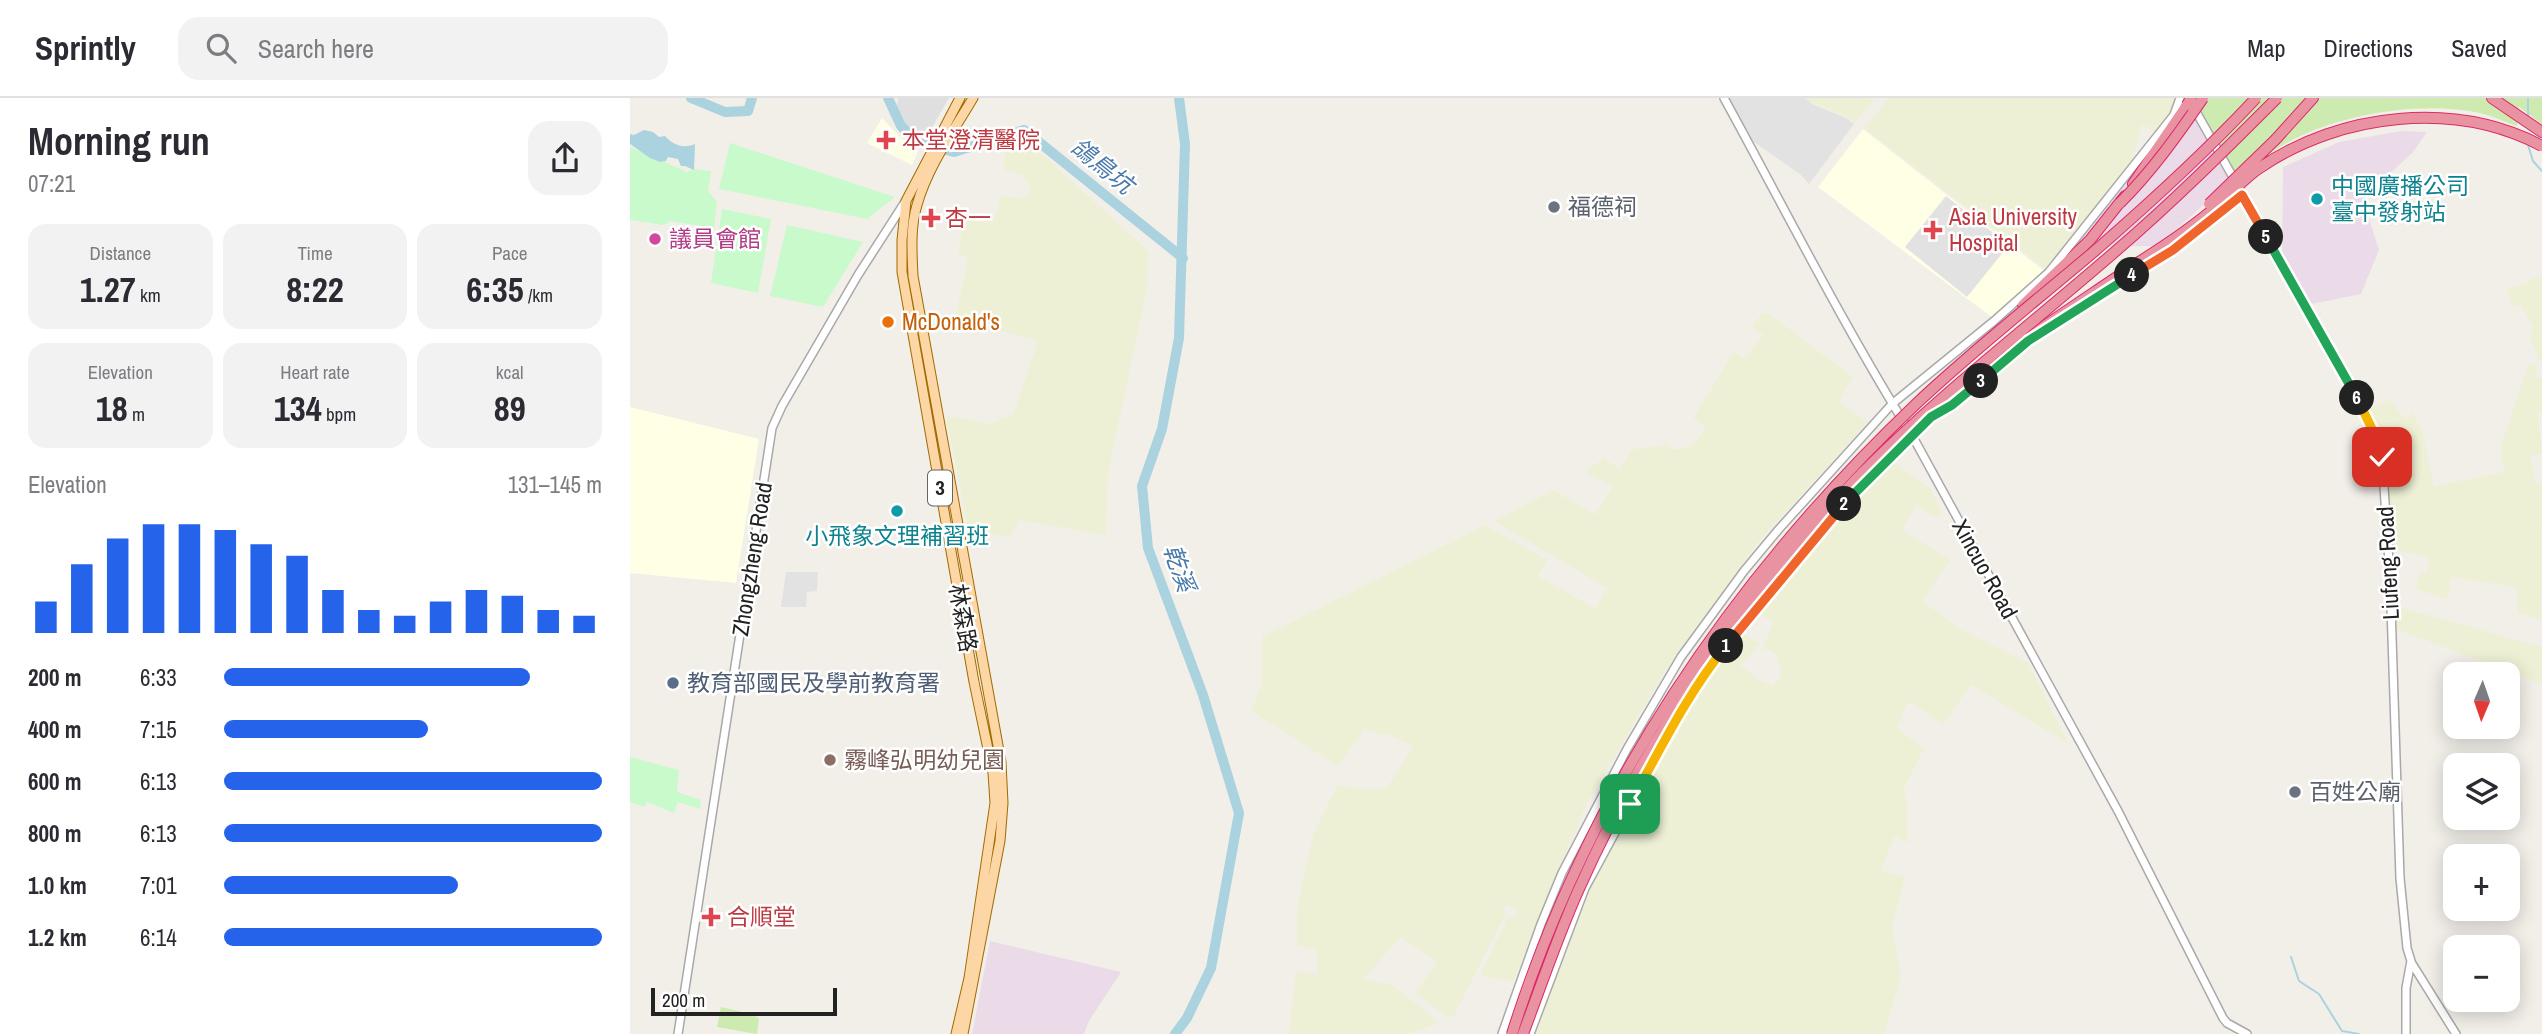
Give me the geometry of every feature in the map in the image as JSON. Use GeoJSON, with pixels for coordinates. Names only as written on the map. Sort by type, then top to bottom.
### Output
{"type":"FeatureCollection","features":[{"type":"Feature","properties":{"kind":"highway"},"geometry":{"type":"LineString","coordinates":[[2120,203],[2190,98]]}},
{"type":"Feature","properties":{"kind":"highway"},"geometry":{"type":"LineString","coordinates":[[1512,1034],[1535,967],[1582,856],[1628,770],[1684,677],[1737,601],[1804,519],[1917,403],[2090,240],[2167,151],[2203,98]]}},
{"type":"Feature","properties":{"kind":"highway"},"geometry":{"type":"LineString","coordinates":[[1917,403],[2171,184],[2256,98]]}},
{"type":"Feature","properties":{"kind":"highway"},"geometry":{"type":"LineString","coordinates":[[1523,1034],[1553,950],[1589,867],[1639,771],[1693,683],[1754,598],[1861,475],[1995,351],[2153,219],[2277,98]]}},
{"type":"Feature","properties":{"kind":"highway"},"geometry":{"type":"LineString","coordinates":[[2139,262],[2190,222],[2241,174],[2313,98]]}},
{"type":"Feature","properties":{"kind":"highway"},"geometry":{"type":"LineString","coordinates":[[2492,98],[2542,132]]}},
{"type":"Feature","properties":{"kind":"highway"},"geometry":{"type":"LineString","coordinates":[[1928,412],[1944,404],[1984,369],[2170,243],[2216,207],[2258,168],[2300,145],[2332,133],[2395,119],[2443,120],[2492,127],[2542,146]]}},
{"type":"Feature","properties":{"kind":"main road","name":"3"},"geometry":{"type":"LineString","coordinates":[[906,201],[942,141],[960,98]]}},
{"type":"Feature","properties":{"kind":"main road","name":"3"},"geometry":{"type":"LineString","coordinates":[[942,141],[974,98]]}},
{"type":"Feature","properties":{"kind":"main road","name":"林森路"},"geometry":{"type":"LineString","coordinates":[[933,157],[916,206],[912,276],[1001,762],[1003,803],[1000,841],[963,1034]]}},
{"type":"Feature","properties":{"kind":"main road","name":"林森路"},"geometry":{"type":"LineString","coordinates":[[906,201],[902,272],[993,773],[995,803],[969,978],[956,1034]]}},
{"type":"Feature","properties":{"kind":"street","name":"Xincuo Road"},"geometry":{"type":"LineString","coordinates":[[1724,98],[1788,220],[1913,437],[2119,811],[2223,1018],[2247,1034]]}},
{"type":"Feature","properties":{"kind":"street"},"geometry":{"type":"LineString","coordinates":[[1503,1034],[1541,924],[1562,873],[1627,748],[1681,657],[1779,528],[1892,404],[1994,321],[2049,272],[2174,115],[2180,98]]}},
{"type":"Feature","properties":{"kind":"street","name":"Liufeng Road"},"geometry":{"type":"LineString","coordinates":[[2190,98],[2363,408],[2382,457],[2390,576],[2400,878],[2407,948],[2411,961],[2406,988],[2406,1034]]}},
{"type":"Feature","properties":{"kind":"street"},"geometry":{"type":"LineString","coordinates":[[1530,1034],[1585,888],[1683,708],[1713,662],[1843,504],[1931,417],[1952,405],[2028,341],[2173,250],[2242,195]]}},
{"type":"Feature","properties":{"kind":"street","name":"Zhongzheng Road"},"geometry":{"type":"LineString","coordinates":[[678,1034],[772,428],[858,275],[906,201]]}},
{"type":"Feature","properties":{"kind":"street"},"geometry":{"type":"LineString","coordinates":[[2411,961],[2456,1034]]}},
{"type":"Feature","properties":{"kind":"shaded area"},"geometry":{"type":"Polygon","coordinates":[[[898,98],[949,98],[927,136],[901,121],[897,109],[898,98]]]}},
{"type":"Feature","properties":{"kind":"shaded area"},"geometry":{"type":"Polygon","coordinates":[[[1727,98],[1806,98],[1812,104],[1854,124],[1809,184],[1801,175],[1750,139],[1727,98]]]}},
{"type":"Feature","properties":{"kind":"shaded area"},"geometry":{"type":"Polygon","coordinates":[[[1806,98],[1875,98],[1855,123],[1806,98]]]}},
{"type":"Feature","properties":{"kind":"shaded area"},"geometry":{"type":"Polygon","coordinates":[[[1889,98],[2176,98],[2171,115],[2158,134],[2142,124],[2131,164],[2048,271],[1864,128],[1889,98]]]}},
{"type":"Feature","properties":{"kind":"shaded area"},"geometry":{"type":"Polygon","coordinates":[[[2184,98],[2230,182],[2157,246],[2070,247],[2175,115],[2184,98]]]}},
{"type":"Feature","properties":{"kind":"shaded area","name":"本堂澄清醫院"},"geometry":{"type":"Polygon","coordinates":[[[882,118],[918,151],[912,165],[867,143],[882,118]]]}},
{"type":"Feature","properties":{"kind":"shaded area","name":"Asia University Hospital"},"geometry":{"type":"Polygon","coordinates":[[[1863,129],[2047,273],[1993,318],[1818,187],[1863,129]]]}},
{"type":"Feature","properties":{"kind":"shaded area"},"geometry":{"type":"Polygon","coordinates":[[[2401,131],[2427,132],[2413,152],[2365,197],[2365,206],[2379,250],[2361,294],[2307,305],[2282,260],[2283,167],[2339,142],[2401,131]]]}},
{"type":"Feature","properties":{"kind":"shaded area"},"geometry":{"type":"Polygon","coordinates":[[[1013,139],[1047,158],[1148,251],[1148,283],[1108,473],[1106,535],[1019,520],[1010,537],[968,531],[946,415],[988,424],[1013,415],[1038,341],[955,318],[967,266],[967,257],[958,254],[964,213],[995,218],[1001,196],[1024,198],[1030,192],[1029,182],[1021,175],[1003,169],[1007,145],[1013,139]]]}},
{"type":"Feature","properties":{"kind":"shaded area"},"geometry":{"type":"Polygon","coordinates":[[[1946,196],[2009,245],[1967,297],[1905,247],[1946,196]]]}},
{"type":"Feature","properties":{"kind":"shaded area"},"geometry":{"type":"Polygon","coordinates":[[[2542,276],[2542,365],[2530,339],[2533,326],[2520,304],[2513,307],[2507,289],[2542,276]]]}},
{"type":"Feature","properties":{"kind":"shaded area"},"geometry":{"type":"Polygon","coordinates":[[[1763,313],[1768,313],[1853,377],[1839,402],[1868,422],[1759,541],[1662,676],[1587,803],[1513,982],[1480,975],[1509,916],[1513,918],[1519,910],[1506,905],[1502,909],[1506,913],[1453,1017],[1447,1017],[1415,993],[1437,962],[1400,937],[1364,979],[1392,985],[1437,1020],[1436,1024],[1407,1034],[1289,1034],[1296,971],[1317,974],[1317,950],[1297,946],[1297,910],[1312,838],[1337,785],[1358,789],[1387,788],[1413,746],[1385,733],[1382,735],[1365,729],[1338,766],[1251,711],[1262,684],[1262,637],[1485,525],[1547,560],[1538,576],[1596,609],[1607,588],[1494,521],[1554,490],[1595,515],[1613,486],[1585,472],[1604,458],[1619,469],[1633,448],[1668,444],[1673,450],[1693,445],[1706,428],[1693,418],[1734,352],[1745,359],[1763,334],[1751,326],[1763,313]]]}},
{"type":"Feature","properties":{"kind":"shaded area"},"geometry":{"type":"Polygon","coordinates":[[[2536,363],[2535,378],[2542,378],[2542,412],[2538,413],[2542,453],[2530,456],[2535,483],[2542,483],[2541,620],[2518,613],[2516,587],[2452,577],[2448,599],[2415,589],[2420,573],[2426,573],[2430,558],[2391,548],[2385,438],[2369,408],[2390,400],[2405,419],[2412,413],[2422,430],[2434,486],[2504,472],[2501,447],[2528,365],[2536,363]]]}},
{"type":"Feature","properties":{"kind":"shaded area"},"geometry":{"type":"Polygon","coordinates":[[[630,407],[759,439],[736,583],[630,573],[630,407]]]}},
{"type":"Feature","properties":{"kind":"shaded area"},"geometry":{"type":"Polygon","coordinates":[[[1893,462],[1931,489],[1941,512],[1936,518],[1916,505],[1902,530],[1951,560],[1922,601],[1960,629],[2028,663],[2068,743],[1971,685],[1943,725],[1915,705],[1907,703],[1897,728],[1924,749],[1904,788],[1907,843],[1895,836],[1881,870],[1905,877],[1892,927],[1901,976],[1884,1034],[1533,1034],[1587,889],[1678,721],[1738,631],[1760,643],[1741,665],[1757,679],[1772,686],[1780,679],[1781,670],[1775,653],[1763,648],[1773,623],[1756,610],[1835,518],[1893,462]]]}},
{"type":"Feature","properties":{"kind":"shaded area"},"geometry":{"type":"Polygon","coordinates":[[[786,572],[818,572],[817,591],[807,592],[806,607],[781,607],[786,572]]]}},
{"type":"Feature","properties":{"kind":"shaded area"},"geometry":{"type":"Polygon","coordinates":[[[2391,605],[2542,647],[2542,684],[2520,676],[2520,662],[2483,662],[2395,629],[2391,605]]]}},
{"type":"Feature","properties":{"kind":"shaded area"},"geometry":{"type":"Polygon","coordinates":[[[990,941],[1121,972],[1089,1021],[1084,1034],[972,1034],[990,941]]]}},
{"type":"Feature","properties":{"kind":"green space"},"geometry":{"type":"Polygon","coordinates":[[[2195,98],[2542,98],[2542,124],[2519,107],[2517,126],[2463,110],[2407,109],[2378,113],[2322,127],[2297,138],[2275,150],[2239,182],[2195,98]]]}},
{"type":"Feature","properties":{"kind":"green space"},"geometry":{"type":"Polygon","coordinates":[[[730,143],[895,197],[867,219],[719,189],[730,143]]]}},
{"type":"Feature","properties":{"kind":"green space"},"geometry":{"type":"Polygon","coordinates":[[[630,147],[687,172],[693,169],[711,171],[708,191],[717,202],[714,228],[670,221],[664,225],[630,220],[630,147]]]}},
{"type":"Feature","properties":{"kind":"green space"},"geometry":{"type":"Polygon","coordinates":[[[722,209],[771,219],[758,293],[711,283],[722,209]]]}},
{"type":"Feature","properties":{"kind":"green space"},"geometry":{"type":"Polygon","coordinates":[[[787,225],[863,242],[823,307],[770,296],[787,225]]]}},
{"type":"Feature","properties":{"kind":"green space"},"geometry":{"type":"Polygon","coordinates":[[[630,757],[679,770],[677,792],[701,800],[700,809],[678,802],[674,813],[647,802],[644,807],[630,802],[630,757]]]}},
{"type":"Feature","properties":{"kind":"green space"},"geometry":{"type":"Polygon","coordinates":[[[721,1007],[755,1015],[759,1019],[757,1034],[717,1027],[721,1007]]]}},
{"type":"Feature","properties":{"kind":"water"},"geometry":{"type":"Polygon","coordinates":[[[644,130],[659,137],[665,136],[678,145],[695,144],[694,170],[681,166],[678,159],[668,157],[666,161],[660,162],[650,158],[630,144],[630,134],[644,130]]]}},
{"type":"Feature","properties":{"kind":"waterway","name":"鴿鳥坑"},"geometry":{"type":"LineString","coordinates":[[691,98],[725,112],[748,111],[752,98]]}},
{"type":"Feature","properties":{"kind":"waterway","name":"鴿鳥坑"},"geometry":{"type":"LineString","coordinates":[[888,98],[901,126],[919,143],[954,152],[1024,130],[1183,258]]}},
{"type":"Feature","properties":{"kind":"waterway","name":"乾溪"},"geometry":{"type":"LineString","coordinates":[[1175,1034],[1187,1018],[1211,968],[1239,813],[1203,695],[1148,548],[1142,486],[1162,429],[1179,338],[1185,144],[1179,98]]}},
{"type":"Feature","properties":{"kind":"waterway"},"geometry":{"type":"LineString","coordinates":[[2528,98],[2528,118]]}},
{"type":"Feature","properties":{"kind":"waterway"},"geometry":{"type":"LineString","coordinates":[[2528,145],[2533,161],[2542,171]]}},
{"type":"Feature","properties":{"kind":"waterway"},"geometry":{"type":"LineString","coordinates":[[2291,957],[2299,981],[2319,994],[2342,1031],[2359,1034]]}},
{"type":"Feature","properties":{"kind":"place","name":"本堂澄清醫院"},"geometry":{"type":"Point","coordinates":[886,140]}},
{"type":"Feature","properties":{"kind":"place","name":"中國廣播公司 臺中發射站"},"geometry":{"type":"Point","coordinates":[2317,199]}},
{"type":"Feature","properties":{"kind":"place","name":"福德祠"},"geometry":{"type":"Point","coordinates":[1554,207]}},
{"type":"Feature","properties":{"kind":"place","name":"杏一"},"geometry":{"type":"Point","coordinates":[931,218]}},
{"type":"Feature","properties":{"kind":"place","name":"Asia University Hospital"},"geometry":{"type":"Point","coordinates":[1933,230]}},
{"type":"Feature","properties":{"kind":"place","name":"議員會館"},"geometry":{"type":"Point","coordinates":[655,239]}},
{"type":"Feature","properties":{"kind":"place","name":"McDonald's"},"geometry":{"type":"Point","coordinates":[888,322]}},
{"type":"Feature","properties":{"kind":"place","name":"小飛象文理補習班"},"geometry":{"type":"Point","coordinates":[897,511]}},
{"type":"Feature","properties":{"kind":"place","name":"教育部國民及學前教育署"},"geometry":{"type":"Point","coordinates":[673,683]}},
{"type":"Feature","properties":{"kind":"place","name":"霧峰弘明幼兒園"},"geometry":{"type":"Point","coordinates":[830,760]}},
{"type":"Feature","properties":{"kind":"place","name":"百姓公廟"},"geometry":{"type":"Point","coordinates":[2295,792]}},
{"type":"Feature","properties":{"kind":"place","name":"合順堂"},"geometry":{"type":"Point","coordinates":[711,917]}},
{"type":"Feature","properties":{"kind":"route"},"geometry":{"type":"LineString","coordinates":[[1630,804],[1676,720],[1713,662],[1843,504],[1931,417],[1952,405],[2028,341],[2173,250],[2242,195],[2363,408],[2382,457]]}}]}
